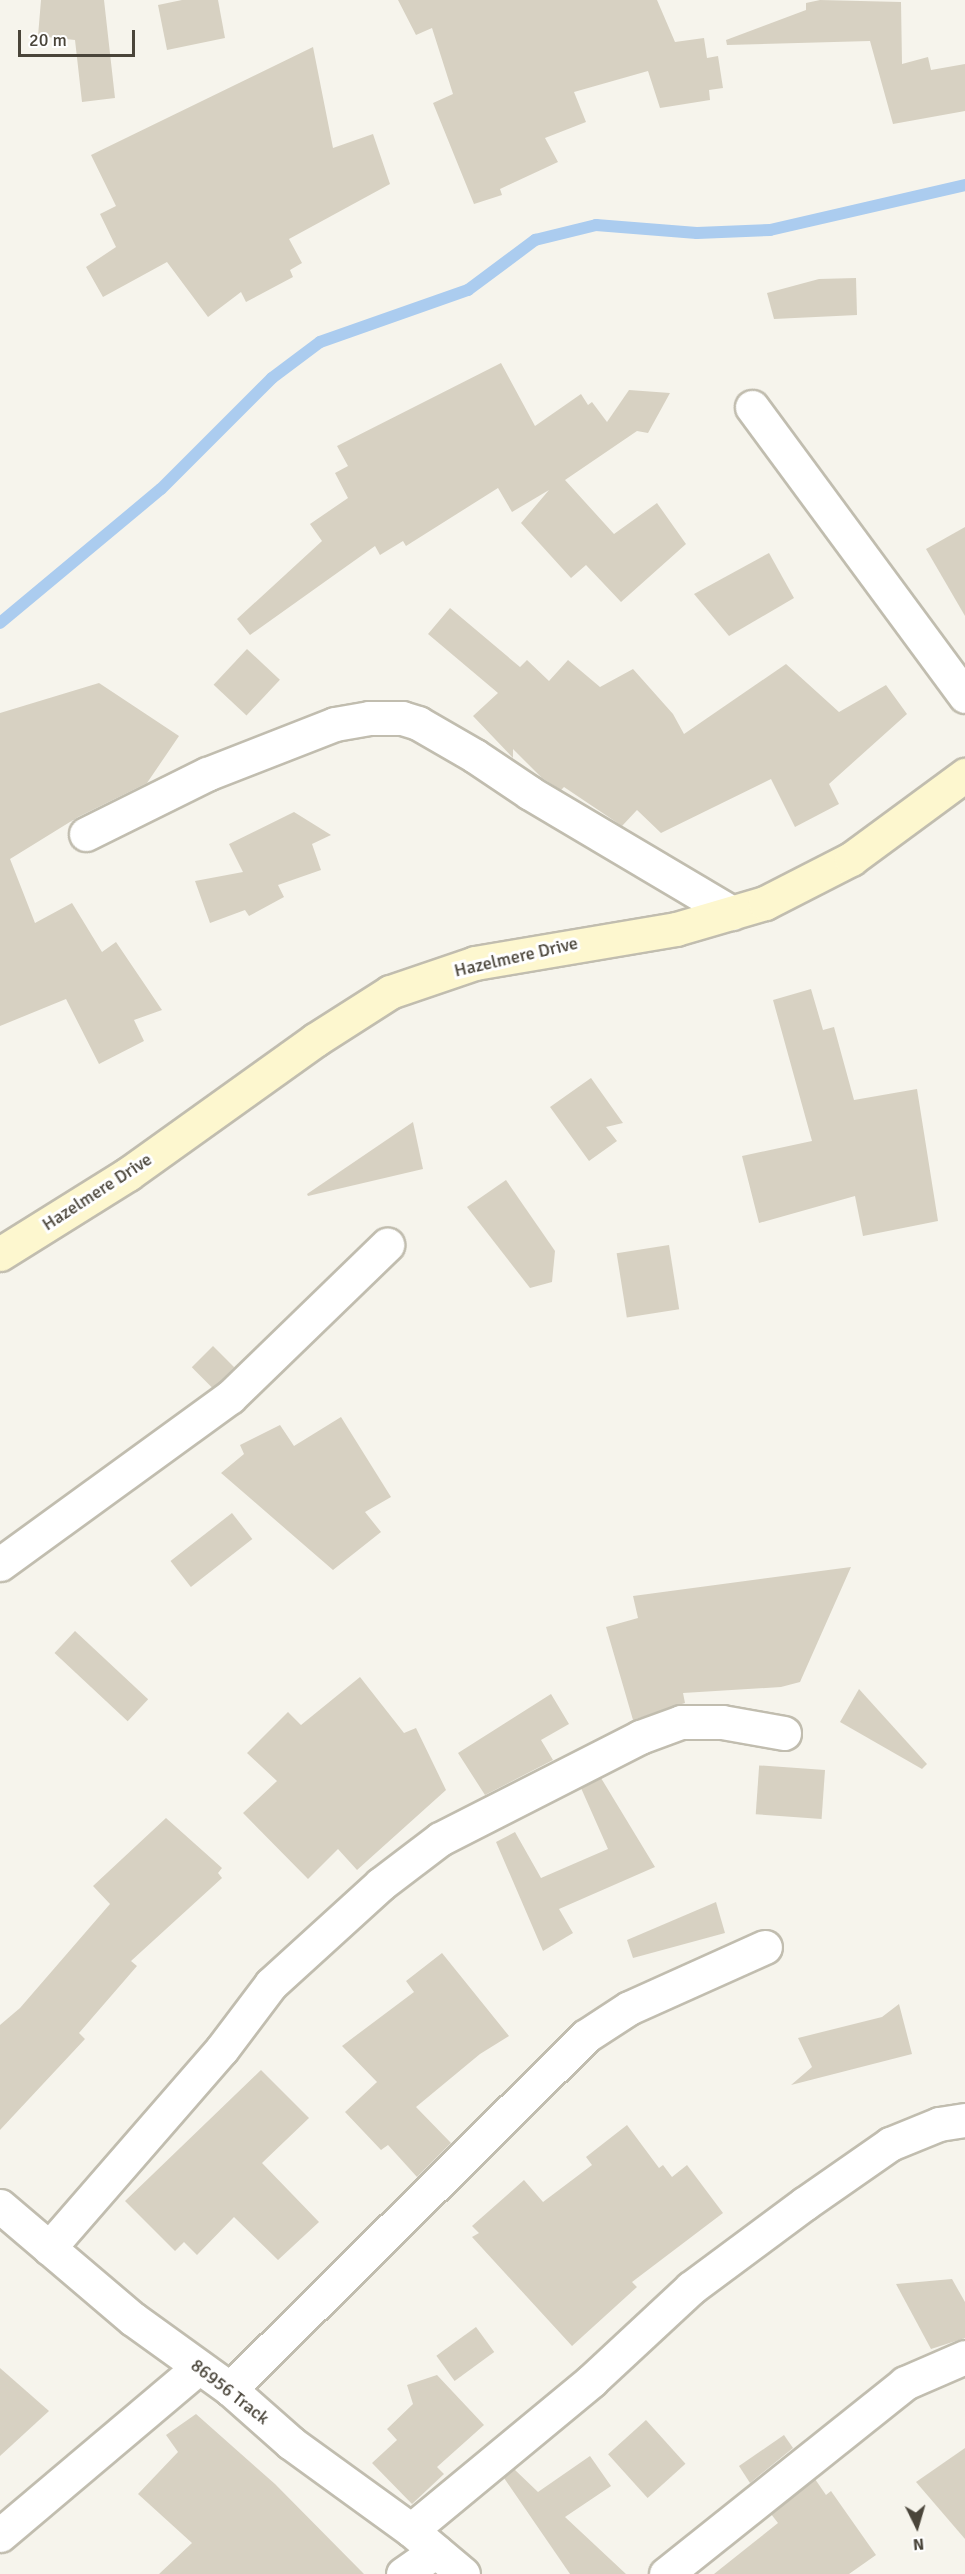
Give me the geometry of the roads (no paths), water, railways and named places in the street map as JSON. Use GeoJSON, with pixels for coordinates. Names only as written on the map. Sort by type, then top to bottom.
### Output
{"type":"FeatureCollection","features":[{"type":"Feature","properties":{"kind":"street"},"geometry":{"type":"LineString","coordinates":[[752,407],[965,696]]}},
{"type":"Feature","properties":{"kind":"street"},"geometry":{"type":"LineString","coordinates":[[86,834],[207,774],[335,724],[369,718],[402,718],[418,723],[475,756],[530,793],[732,913]]}},
{"type":"Feature","properties":{"kind":"street","name":"Hazelmere Drive"},"geometry":{"type":"LineString","coordinates":[[0,1254],[128,1174],[315,1040],[390,992],[475,963],[676,929],[765,903],[851,859],[965,775]]}},
{"type":"Feature","properties":{"kind":"street"},"geometry":{"type":"LineString","coordinates":[[0,1564],[230,1397],[387,1245]]}},
{"type":"Feature","properties":{"kind":"street"},"geometry":{"type":"LineString","coordinates":[[49,2248],[222,2049],[271,1984],[381,1884],[440,1839],[640,1737],[681,1722],[722,1722],[784,1733]]}},
{"type":"Feature","properties":{"kind":"street"},"geometry":{"type":"LineString","coordinates":[[230,2389],[586,2036],[629,2008],[765,1947]]}},
{"type":"Feature","properties":{"kind":"street"},"geometry":{"type":"LineString","coordinates":[[403,2574],[424,2540],[691,2288],[804,2204],[890,2144],[939,2124],[965,2120]]}},
{"type":"Feature","properties":{"kind":"street","name":"86956 Track"},"geometry":{"type":"LineString","coordinates":[[0,2206],[133,2319],[230,2389],[291,2443],[424,2540],[463,2574]]}},
{"type":"Feature","properties":{"kind":"street"},"geometry":{"type":"LineString","coordinates":[[666,2574],[905,2383],[965,2357]]}},
{"type":"Feature","properties":{"kind":"street"},"geometry":{"type":"LineString","coordinates":[[0,2535],[199,2367]]}},
{"type":"Feature","properties":{"kind":"waterway"},"geometry":{"type":"LineString","coordinates":[[0,623],[161,489],[272,378],[320,342],[468,290],[535,240],[596,225],[697,233],[770,230],[965,185]]}}]}
